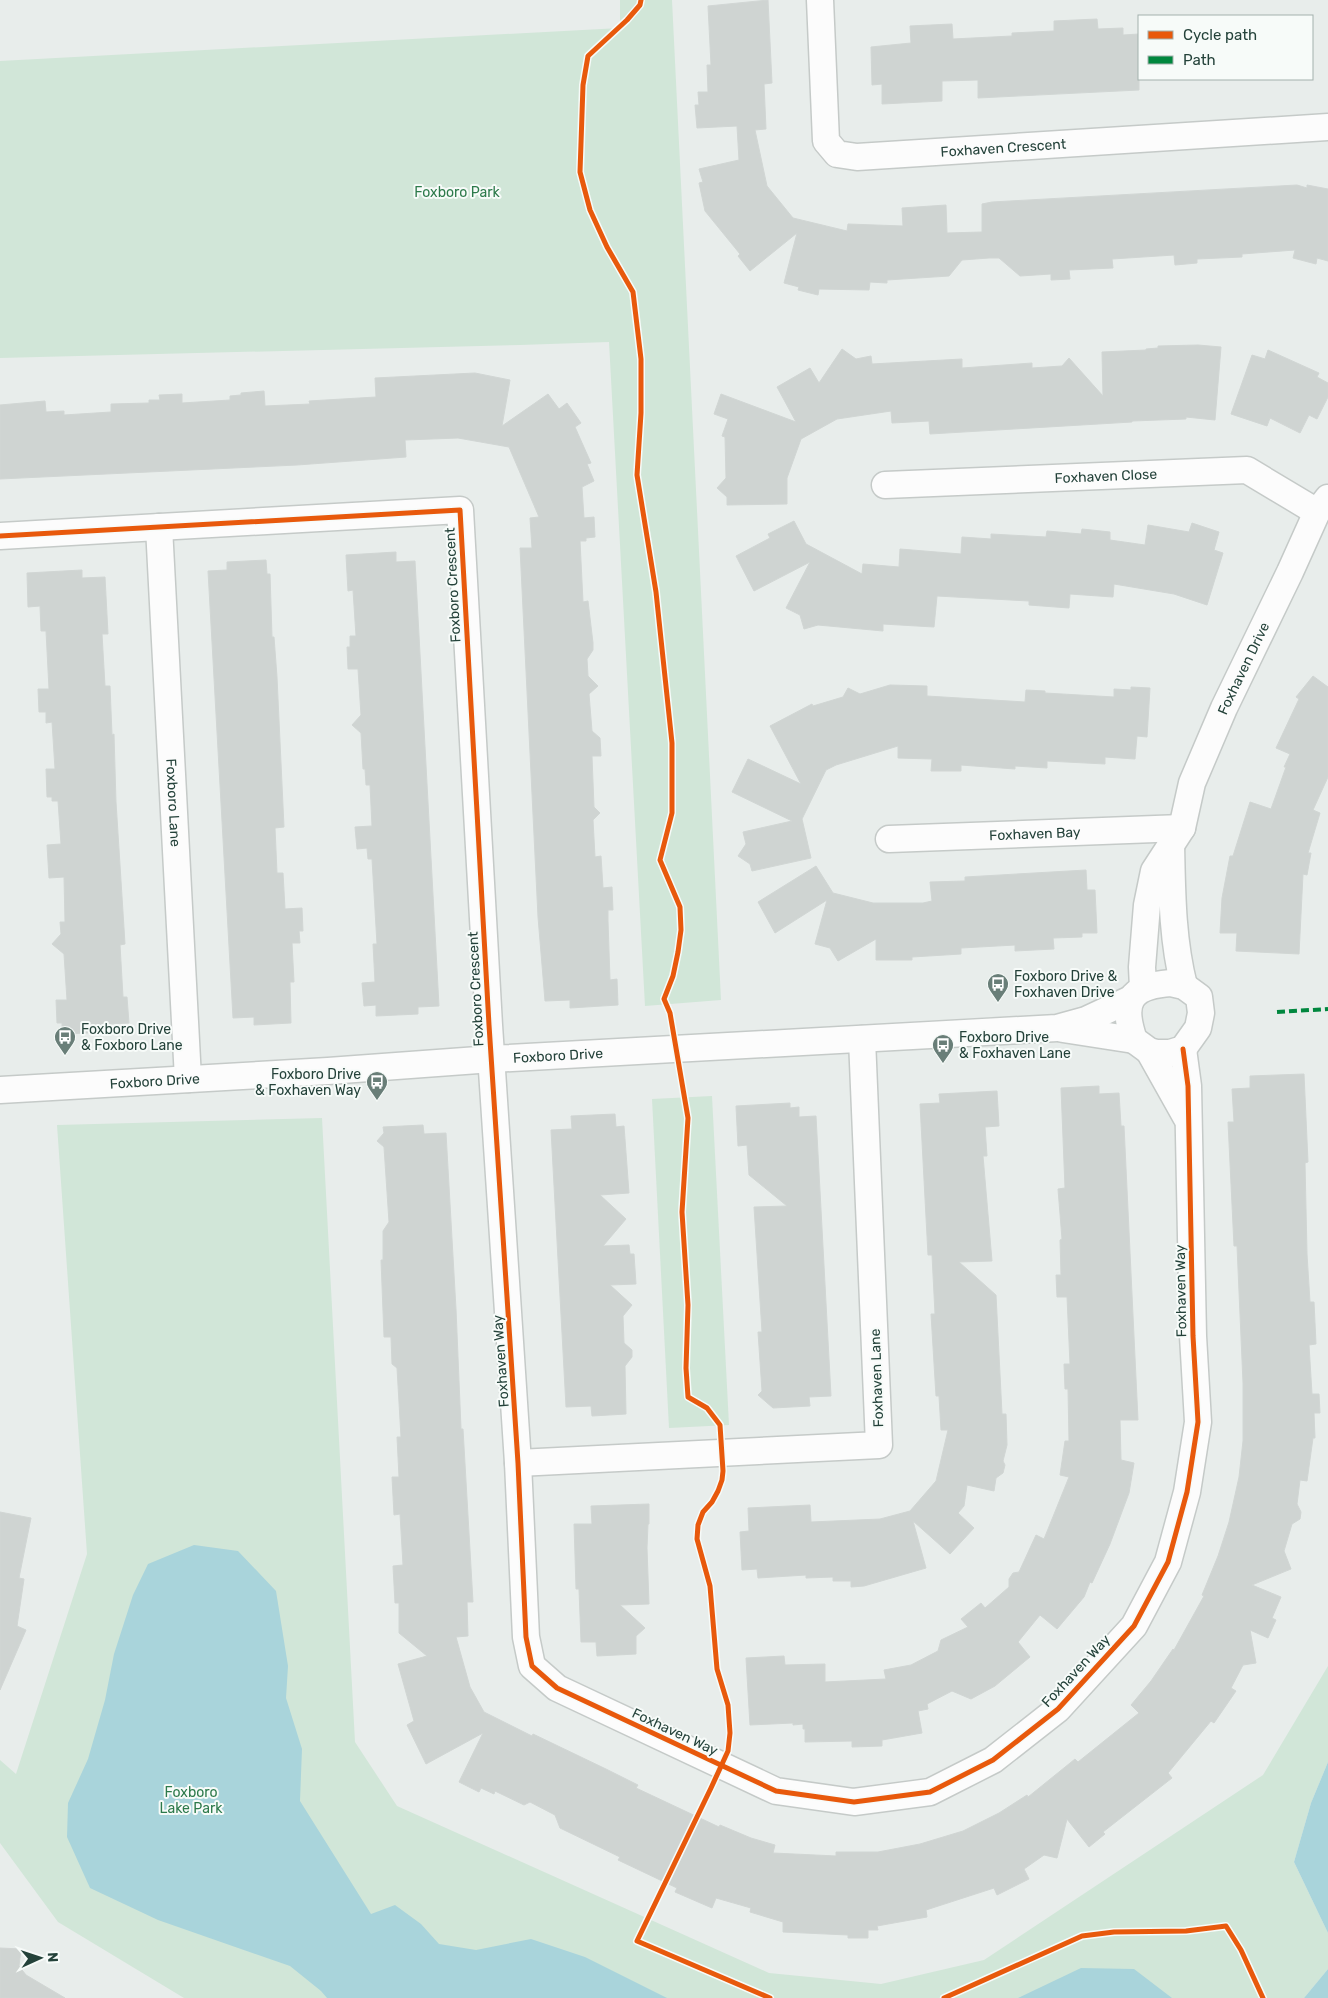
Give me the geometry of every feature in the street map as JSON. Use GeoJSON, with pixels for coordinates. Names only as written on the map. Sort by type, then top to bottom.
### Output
{"type":"FeatureCollection","features":[{"type":"Feature","properties":{"kind":"street","name":"Foxhaven Crescent"},"geometry":{"type":"LineString","coordinates":[[820,0],[826,141],[837,154],[857,157],[1328,127]]}},
{"type":"Feature","properties":{"kind":"street","name":"Foxhaven Close"},"geometry":{"type":"LineString","coordinates":[[885,485],[1248,470],[1322,505]]}},
{"type":"Feature","properties":{"kind":"street","name":"Foxhaven Drive"},"geometry":{"type":"LineString","coordinates":[[1137,994],[1142,968],[1147,905],[1154,871],[1176,836],[1192,784],[1220,716],[1322,505]]}},
{"type":"Feature","properties":{"kind":"street","name":"Foxboro Crescent"},"geometry":{"type":"LineString","coordinates":[[0,536],[460,510],[492,1059]]}},
{"type":"Feature","properties":{"kind":"street","name":"Foxboro Lane"},"geometry":{"type":"LineString","coordinates":[[159,527],[188,1079]]}},
{"type":"Feature","properties":{"kind":"street","name":"Foxhaven Drive"},"geometry":{"type":"LineString","coordinates":[[1176,836],[1174,933],[1177,959],[1184,986]]}},
{"type":"Feature","properties":{"kind":"street","name":"Foxhaven Bay"},"geometry":{"type":"LineString","coordinates":[[889,839],[1176,836]]}},
{"type":"Feature","properties":{"kind":"street"},"geometry":{"type":"LineString","coordinates":[[1171,982],[1184,986],[1199,997],[1201,1013],[1198,1028],[1183,1048],[1170,1053],[1142,1045],[1127,1011],[1137,994],[1158,984],[1171,982]]}},
{"type":"Feature","properties":{"kind":"street","name":"Foxboro Drive"},"geometry":{"type":"LineString","coordinates":[[0,1090],[328,1071],[492,1059],[1057,1028],[1086,1020],[1137,994]]}},
{"type":"Feature","properties":{"kind":"street","name":"Foxboro Drive"},"geometry":{"type":"LineString","coordinates":[[1057,1028],[1142,1045]]}},
{"type":"Feature","properties":{"kind":"street","name":"Foxhaven Lane"},"geometry":{"type":"LineString","coordinates":[[518,1463],[879,1446],[862,1039]]}},
{"type":"Feature","properties":{"kind":"street","name":"Foxhaven Way"},"geometry":{"type":"LineString","coordinates":[[1142,1045],[1188,1120]]}},
{"type":"Feature","properties":{"kind":"street","name":"Foxhaven Way"},"geometry":{"type":"LineString","coordinates":[[492,1059],[518,1463],[526,1637],[532,1666],[557,1688],[776,1790],[854,1802],[930,1792],[993,1760],[1058,1709],[1134,1626],[1168,1562],[1187,1492],[1198,1422],[1193,1336],[1188,1086],[1183,1048]]}},
{"type":"Feature","properties":{"kind":"green space","name":"Foxboro Park"},"geometry":{"type":"Polygon","coordinates":[[[620,0],[672,0],[721,1000],[645,1006],[609,342],[0,358],[0,61],[620,28],[620,0]]]}},
{"type":"Feature","properties":{"kind":"green space"},"geometry":{"type":"Polygon","coordinates":[[[712,1096],[729,1425],[669,1428],[652,1099],[712,1096]]]}},
{"type":"Feature","properties":{"kind":"green space","name":"Foxboro Lake Park"},"geometry":{"type":"Polygon","coordinates":[[[322,1118],[355,1742],[397,1806],[769,1973],[881,1984],[984,1960],[1263,1775],[1328,1666],[1328,1762],[1311,1803],[1294,1862],[1328,1933],[1328,1969],[1304,1998],[184,1998],[58,1922],[0,1843],[0,1760],[16,1774],[87,1554],[57,1125],[322,1118]]]}},
{"type":"Feature","properties":{"kind":"water"},"geometry":{"type":"Polygon","coordinates":[[[194,1545],[238,1551],[276,1591],[288,1666],[286,1698],[302,1749],[300,1801],[371,1914],[395,1905],[421,1924],[439,1944],[476,1950],[531,1939],[585,1957],[667,1998],[327,1998],[290,1966],[158,1920],[90,1888],[67,1837],[68,1803],[88,1759],[105,1700],[114,1654],[133,1595],[148,1564],[194,1545]]]}},
{"type":"Feature","properties":{"kind":"water"},"geometry":{"type":"Polygon","coordinates":[[[1328,1762],[1328,1933],[1294,1862],[1311,1803],[1328,1762]]]}},
{"type":"Feature","properties":{"kind":"water"},"geometry":{"type":"Polygon","coordinates":[[[1081,1968],[1134,1969],[1172,1998],[1018,1998],[1081,1968]]]}},
{"type":"Feature","properties":{"kind":"water"},"geometry":{"type":"Polygon","coordinates":[[[1328,1969],[1328,1998],[1304,1998],[1328,1969]]]}},
{"type":"Feature","properties":{"kind":"building"},"geometry":{"type":"Polygon","coordinates":[[[768,0],[772,83],[764,84],[766,129],[755,130],[767,186],[793,218],[847,231],[848,224],[903,226],[902,208],[946,205],[947,233],[982,232],[982,204],[992,202],[1297,185],[1307,188],[1307,185],[1328,189],[1328,261],[1317,258],[1316,264],[1293,258],[1295,250],[1242,254],[1242,257],[1197,259],[1197,263],[1175,265],[1174,255],[1112,259],[1113,268],[1069,270],[1070,279],[1051,280],[1051,274],[1020,276],[999,258],[989,258],[962,260],[949,276],[887,280],[887,283],[870,282],[869,290],[819,289],[818,295],[798,290],[799,287],[784,283],[797,233],[750,271],[738,256],[740,254],[705,211],[699,183],[703,182],[699,169],[739,160],[737,126],[697,128],[695,105],[699,105],[698,92],[708,92],[707,65],[711,65],[708,6],[768,0]]]}},
{"type":"Feature","properties":{"kind":"building"},"geometry":{"type":"Polygon","coordinates":[[[1097,19],[1098,29],[1123,28],[1123,35],[1138,34],[1139,90],[978,98],[978,80],[942,81],[942,101],[882,104],[882,84],[872,85],[871,47],[911,43],[910,26],[952,24],[953,39],[1012,36],[1012,33],[1054,31],[1054,21],[1097,19]]]}},
{"type":"Feature","properties":{"kind":"building"},"geometry":{"type":"Polygon","coordinates":[[[1198,345],[1221,347],[1215,420],[1186,417],[1186,419],[930,434],[929,421],[892,423],[891,411],[837,419],[801,439],[787,478],[787,504],[727,505],[727,497],[717,488],[726,478],[725,437],[722,436],[728,419],[714,414],[721,394],[796,422],[777,387],[810,368],[819,383],[842,349],[856,359],[871,356],[872,364],[962,359],[962,368],[1032,363],[1032,368],[1062,366],[1069,358],[1103,396],[1102,352],[1146,350],[1158,348],[1158,346],[1198,345]]]}},
{"type":"Feature","properties":{"kind":"building"},"geometry":{"type":"Polygon","coordinates":[[[1268,350],[1319,373],[1317,377],[1328,383],[1328,397],[1317,419],[1309,415],[1300,433],[1270,418],[1267,426],[1231,414],[1252,355],[1265,359],[1268,350]]]}},
{"type":"Feature","properties":{"kind":"building"},"geometry":{"type":"Polygon","coordinates":[[[475,373],[510,380],[502,426],[548,394],[559,409],[567,403],[581,423],[575,427],[591,463],[587,464],[594,481],[582,487],[584,518],[594,517],[595,537],[586,538],[586,541],[580,541],[583,602],[588,601],[593,643],[593,650],[587,659],[588,676],[598,686],[589,694],[592,731],[600,738],[601,756],[592,756],[594,807],[600,813],[593,820],[595,857],[601,856],[603,888],[612,887],[613,910],[608,910],[610,980],[617,979],[618,1005],[570,1008],[570,1000],[545,1001],[538,917],[520,548],[532,548],[530,518],[539,517],[509,447],[458,438],[405,440],[406,457],[297,465],[0,479],[0,405],[45,401],[46,412],[64,411],[64,415],[111,412],[111,404],[149,403],[149,400],[160,400],[159,395],[182,394],[182,403],[230,400],[230,396],[241,395],[241,393],[264,391],[265,406],[310,404],[309,401],[376,397],[375,378],[475,373]]]}},
{"type":"Feature","properties":{"kind":"building"},"geometry":{"type":"Polygon","coordinates":[[[794,521],[806,544],[862,574],[863,564],[899,567],[900,549],[961,554],[962,537],[991,539],[991,534],[1046,537],[1047,531],[1081,534],[1082,529],[1110,532],[1110,540],[1145,545],[1148,525],[1189,532],[1192,523],[1219,532],[1214,550],[1223,553],[1207,605],[1174,594],[1114,584],[1113,597],[1070,594],[1069,608],[1029,605],[1029,601],[937,596],[934,627],[883,624],[883,631],[818,625],[804,629],[800,615],[786,608],[810,562],[754,591],[736,556],[770,538],[768,534],[794,521]]]}},
{"type":"Feature","properties":{"kind":"building"},"geometry":{"type":"Polygon","coordinates":[[[396,552],[396,562],[415,561],[439,1006],[418,1007],[418,1014],[376,1016],[376,1005],[364,1006],[362,983],[375,982],[373,944],[377,944],[372,859],[368,859],[367,848],[357,849],[355,827],[372,826],[370,785],[366,785],[365,769],[363,769],[361,733],[352,725],[361,715],[358,669],[348,669],[347,647],[350,647],[350,636],[356,636],[353,590],[348,591],[346,555],[396,552]]]}},
{"type":"Feature","properties":{"kind":"building"},"geometry":{"type":"Polygon","coordinates":[[[266,560],[267,574],[270,574],[272,637],[274,637],[277,677],[284,827],[275,828],[277,873],[283,873],[285,909],[302,908],[303,931],[299,931],[300,943],[292,943],[294,982],[290,982],[291,1023],[254,1025],[254,1017],[233,1018],[208,571],[227,570],[227,562],[266,560]]]}},
{"type":"Feature","properties":{"kind":"building"},"geometry":{"type":"Polygon","coordinates":[[[82,570],[82,578],[105,577],[108,634],[102,634],[105,686],[110,686],[112,735],[114,734],[116,802],[125,944],[120,945],[123,997],[127,997],[129,1023],[111,1024],[111,1032],[62,1034],[62,1023],[57,1023],[56,1000],[67,1000],[64,954],[52,944],[61,934],[60,922],[65,922],[64,877],[49,878],[47,845],[61,844],[58,801],[52,801],[52,797],[47,797],[46,769],[55,769],[52,722],[46,723],[46,712],[39,712],[38,689],[49,689],[46,631],[41,631],[40,606],[28,607],[27,573],[82,570]]]}},
{"type":"Feature","properties":{"kind":"building"},"geometry":{"type":"Polygon","coordinates":[[[1313,676],[1328,687],[1328,777],[1313,810],[1320,813],[1308,853],[1311,853],[1307,875],[1303,874],[1299,954],[1236,951],[1237,933],[1220,933],[1222,898],[1230,856],[1233,856],[1250,802],[1271,809],[1290,754],[1276,748],[1299,699],[1296,697],[1313,676]]]}},
{"type":"Feature","properties":{"kind":"building"},"geometry":{"type":"Polygon","coordinates":[[[890,685],[927,686],[927,696],[1025,702],[1026,690],[1114,697],[1114,689],[1131,690],[1131,687],[1150,688],[1147,737],[1137,736],[1135,759],[1105,757],[1105,764],[1047,761],[1047,768],[1015,766],[1015,769],[961,765],[961,771],[931,771],[932,759],[898,758],[898,746],[836,765],[826,770],[802,819],[811,858],[752,871],[750,864],[738,856],[746,844],[743,832],[792,821],[732,792],[748,759],[801,784],[770,726],[812,704],[813,706],[843,697],[848,688],[860,694],[890,685]]]}},
{"type":"Feature","properties":{"kind":"building"},"geometry":{"type":"Polygon","coordinates":[[[816,866],[833,893],[873,903],[923,903],[932,901],[930,882],[965,881],[965,877],[1086,870],[1087,890],[1095,890],[1097,933],[1082,933],[1082,937],[1053,938],[1054,949],[1015,951],[1015,945],[961,948],[961,954],[912,957],[912,960],[876,960],[876,939],[838,961],[830,948],[815,944],[827,900],[775,933],[758,902],[816,866]]]}},
{"type":"Feature","properties":{"kind":"building"},"geometry":{"type":"Polygon","coordinates":[[[1304,1074],[1308,1162],[1305,1163],[1307,1254],[1310,1302],[1314,1302],[1316,1344],[1309,1345],[1312,1394],[1319,1394],[1320,1413],[1314,1413],[1315,1438],[1313,1438],[1307,1481],[1300,1480],[1297,1504],[1301,1512],[1300,1519],[1292,1524],[1284,1551],[1291,1569],[1252,1585],[1281,1597],[1272,1618],[1276,1620],[1268,1638],[1250,1630],[1256,1663],[1243,1665],[1231,1688],[1236,1691],[1214,1723],[1211,1721],[1168,1773],[1172,1778],[1103,1832],[1105,1834],[1089,1847],[1067,1819],[1057,1858],[1044,1855],[1024,1869],[1029,1879],[997,1895],[994,1888],[926,1910],[927,1917],[877,1926],[878,1930],[868,1930],[868,1938],[848,1938],[848,1935],[783,1932],[783,1922],[750,1912],[751,1908],[716,1898],[712,1908],[675,1892],[677,1888],[618,1860],[620,1857],[560,1828],[555,1815],[530,1802],[524,1805],[495,1791],[494,1794],[481,1788],[479,1792],[459,1782],[483,1733],[426,1764],[407,1725],[414,1721],[398,1664],[427,1656],[399,1633],[399,1603],[395,1603],[393,1566],[403,1565],[400,1514],[394,1515],[392,1477],[399,1477],[397,1437],[401,1437],[397,1368],[392,1364],[391,1337],[384,1337],[381,1260],[383,1260],[383,1231],[389,1222],[384,1147],[377,1141],[384,1133],[383,1127],[423,1125],[424,1134],[446,1133],[461,1429],[463,1429],[473,1602],[467,1602],[468,1636],[456,1637],[470,1687],[484,1712],[608,1770],[638,1785],[636,1788],[719,1827],[720,1825],[751,1838],[775,1845],[773,1853],[836,1856],[836,1852],[878,1852],[920,1844],[963,1831],[999,1813],[1027,1795],[1028,1797],[1075,1759],[1078,1762],[1139,1713],[1131,1705],[1174,1650],[1204,1596],[1202,1595],[1229,1522],[1239,1477],[1243,1441],[1243,1383],[1237,1246],[1234,1246],[1228,1122],[1234,1122],[1232,1089],[1250,1088],[1250,1076],[1304,1074]]]}},
{"type":"Feature","properties":{"kind":"building"},"geometry":{"type":"Polygon","coordinates":[[[1099,1086],[1099,1094],[1119,1093],[1121,1126],[1124,1126],[1138,1420],[1120,1420],[1121,1460],[1134,1463],[1129,1493],[1110,1544],[1092,1583],[1090,1582],[1084,1597],[1057,1629],[1040,1615],[1018,1642],[1030,1657],[995,1686],[971,1699],[952,1691],[927,1704],[928,1709],[918,1711],[922,1733],[882,1740],[882,1746],[852,1747],[852,1741],[805,1742],[803,1724],[750,1725],[746,1658],[784,1656],[785,1665],[825,1664],[825,1682],[886,1679],[884,1670],[911,1665],[938,1651],[941,1640],[968,1627],[961,1619],[981,1603],[985,1608],[1009,1587],[1009,1579],[1013,1573],[1019,1572],[1036,1535],[1044,1539],[1069,1477],[1060,1475],[1065,1441],[1069,1441],[1068,1389],[1065,1389],[1064,1364],[1070,1364],[1067,1297],[1057,1297],[1056,1275],[1061,1275],[1060,1240],[1062,1239],[1058,1189],[1065,1188],[1061,1088],[1099,1086]]]}},
{"type":"Feature","properties":{"kind":"building"},"geometry":{"type":"Polygon","coordinates":[[[997,1091],[999,1126],[985,1127],[987,1156],[983,1156],[992,1261],[959,1262],[996,1295],[1002,1414],[1006,1414],[1007,1445],[1003,1461],[1005,1465],[1003,1473],[996,1478],[994,1491],[967,1485],[964,1506],[958,1513],[974,1528],[950,1554],[913,1521],[926,1568],[864,1586],[851,1587],[851,1581],[833,1581],[833,1577],[806,1578],[806,1575],[758,1578],[757,1569],[742,1570],[740,1532],[749,1531],[748,1508],[810,1505],[811,1522],[880,1519],[910,1511],[936,1481],[948,1430],[941,1430],[939,1396],[936,1396],[931,1314],[935,1314],[932,1255],[928,1255],[920,1104],[940,1103],[939,1094],[997,1091]]]}},
{"type":"Feature","properties":{"kind":"building"},"geometry":{"type":"Polygon","coordinates":[[[790,1103],[790,1108],[799,1107],[799,1117],[816,1116],[831,1396],[809,1397],[810,1406],[773,1408],[758,1395],[762,1391],[758,1332],[762,1332],[754,1207],[787,1206],[749,1175],[747,1145],[738,1146],[736,1106],[790,1103]]]}},
{"type":"Feature","properties":{"kind":"building"},"geometry":{"type":"Polygon","coordinates":[[[615,1114],[616,1127],[624,1126],[629,1193],[600,1195],[626,1219],[603,1246],[629,1245],[630,1254],[634,1254],[636,1284],[610,1285],[632,1305],[623,1316],[624,1343],[632,1350],[632,1357],[625,1366],[626,1414],[592,1416],[591,1406],[566,1407],[551,1130],[572,1129],[571,1116],[615,1114]]]}},
{"type":"Feature","properties":{"kind":"building"},"geometry":{"type":"Polygon","coordinates":[[[649,1504],[647,1548],[649,1604],[620,1605],[645,1628],[636,1636],[636,1654],[597,1656],[596,1642],[581,1642],[579,1589],[576,1589],[574,1524],[592,1524],[591,1506],[649,1504]]]}},
{"type":"Feature","properties":{"kind":"building"},"geometry":{"type":"Polygon","coordinates":[[[0,1512],[31,1518],[19,1578],[24,1579],[17,1626],[26,1630],[0,1690],[0,1512]]]}},
{"type":"Feature","properties":{"kind":"building"},"geometry":{"type":"Polygon","coordinates":[[[0,1948],[21,1949],[19,1966],[26,1975],[65,1998],[0,1998],[0,1948]]]}},
{"type":"Feature","properties":{"kind":"marked path"},"geometry":{"type":"LineString","coordinates":[[1277,1012],[1328,1009]]}},
{"type":"Feature","properties":{"kind":"cycle path"},"geometry":{"type":"LineString","coordinates":[[641,0],[640,5],[627,20],[588,56],[583,85],[580,172],[590,210],[607,247],[633,292],[641,359],[641,413],[637,475],[656,592],[672,743],[672,813],[660,860],[680,907],[681,930],[678,952],[673,976],[664,999],[670,1013],[688,1118],[682,1212],[688,1305],[686,1368],[688,1397],[707,1408],[720,1425],[723,1471],[718,1491],[712,1502],[703,1512],[698,1525],[697,1539],[710,1586],[717,1669],[728,1705],[730,1733],[728,1751],[637,1941],[770,1998]]}},
{"type":"Feature","properties":{"kind":"cycle path"},"geometry":{"type":"LineString","coordinates":[[0,536],[460,510],[489,1025],[518,1463],[526,1637],[532,1666],[557,1688],[776,1791],[854,1802],[930,1792],[993,1760],[1058,1709],[1134,1626],[1168,1562],[1187,1492],[1198,1422],[1193,1336],[1188,1086],[1183,1049]]}},
{"type":"Feature","properties":{"kind":"cycle path"},"geometry":{"type":"LineString","coordinates":[[944,1998],[1082,1936],[1114,1932],[1186,1931],[1226,1926],[1241,1950],[1263,1998]]}},
{"type":"Feature","properties":{"kind":"place","name":"Foxboro Drive & Foxhaven Drive"},"geometry":{"type":"Point","coordinates":[998,1003]}},
{"type":"Feature","properties":{"kind":"place","name":"Foxboro Drive & Foxboro Lane"},"geometry":{"type":"Point","coordinates":[65,1056]}},
{"type":"Feature","properties":{"kind":"place","name":"Foxboro Drive & Foxhaven Lane"},"geometry":{"type":"Point","coordinates":[943,1064]}},
{"type":"Feature","properties":{"kind":"place","name":"Foxboro Drive & Foxhaven Way"},"geometry":{"type":"Point","coordinates":[377,1101]}}]}
